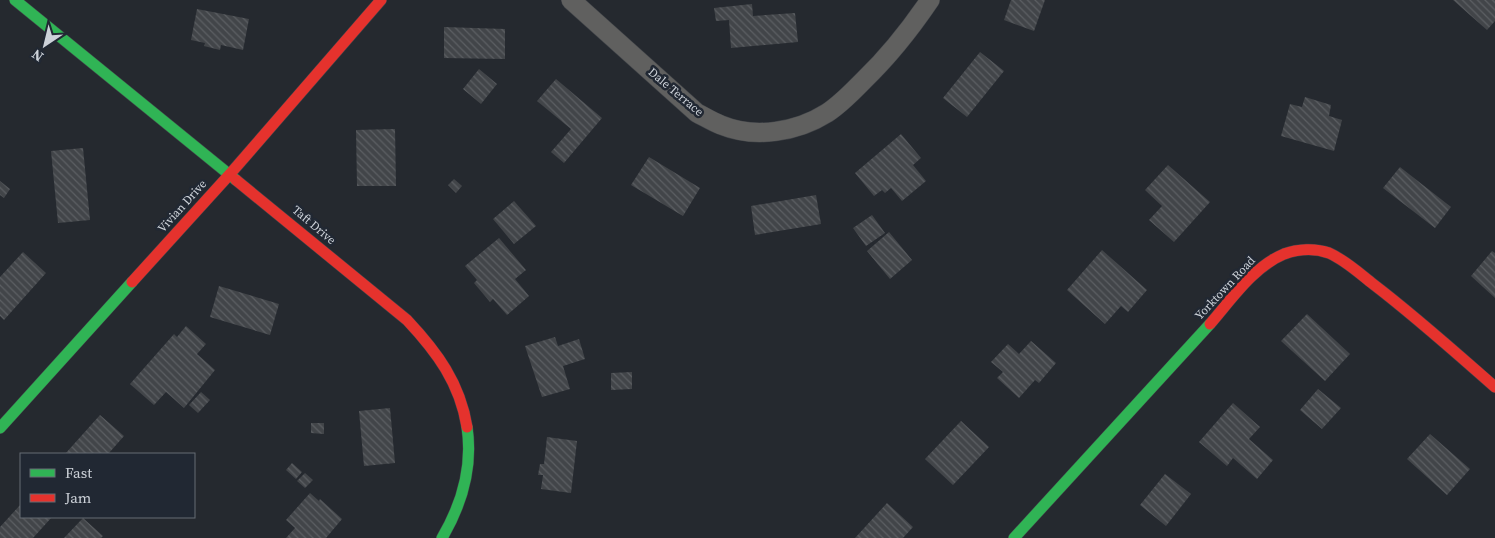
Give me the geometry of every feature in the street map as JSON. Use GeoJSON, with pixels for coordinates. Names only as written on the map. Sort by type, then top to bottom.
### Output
{"type":"FeatureCollection","features":[{"type":"Feature","properties":{"kind":"street","name":"Taft Drive"},"geometry":{"type":"LineString","coordinates":[[15,0],[407,320],[434,349],[451,375],[462,402],[470,449],[462,492],[455,512],[442,538]]}},
{"type":"Feature","properties":{"kind":"street","name":"Vivian Drive"},"geometry":{"type":"LineString","coordinates":[[0,428],[230,174],[382,0]]}},
{"type":"Feature","properties":{"kind":"street","name":"Dale Terrace"},"geometry":{"type":"LineString","coordinates":[[571,0],[697,113],[721,126],[766,133],[804,125],[828,113],[878,66],[930,0]]}},
{"type":"Feature","properties":{"kind":"street","name":"Yorktown Road"},"geometry":{"type":"LineString","coordinates":[[1014,538],[1253,276],[1268,262],[1286,252],[1305,250],[1326,252],[1346,263],[1383,291],[1495,387]]}},
{"type":"Feature","properties":{"kind":"building"},"geometry":{"type":"Polygon","coordinates":[[[1011,0],[1045,0],[1034,31],[1004,20],[1011,0]]]}},
{"type":"Feature","properties":{"kind":"building"},"geometry":{"type":"Polygon","coordinates":[[[1453,0],[1495,0],[1495,21],[1487,30],[1453,0]]]}},
{"type":"Feature","properties":{"kind":"building"},"geometry":{"type":"Polygon","coordinates":[[[752,4],[753,16],[795,13],[798,42],[731,48],[729,20],[716,21],[714,8],[752,4]]]}},
{"type":"Feature","properties":{"kind":"building"},"geometry":{"type":"Polygon","coordinates":[[[197,9],[249,19],[243,50],[221,45],[220,50],[204,46],[205,43],[191,40],[197,9]]]}},
{"type":"Feature","properties":{"kind":"building"},"geometry":{"type":"Polygon","coordinates":[[[444,27],[505,29],[505,59],[444,58],[444,27]]]}},
{"type":"Feature","properties":{"kind":"building"},"geometry":{"type":"Polygon","coordinates":[[[980,52],[1004,71],[967,117],[943,98],[980,52]]]}},
{"type":"Feature","properties":{"kind":"building"},"geometry":{"type":"Polygon","coordinates":[[[479,69],[497,84],[481,104],[463,89],[479,69]]]}},
{"type":"Feature","properties":{"kind":"building"},"geometry":{"type":"Polygon","coordinates":[[[556,79],[602,118],[564,163],[551,152],[571,129],[537,101],[556,79]]]}},
{"type":"Feature","properties":{"kind":"building"},"geometry":{"type":"Polygon","coordinates":[[[1305,97],[1331,105],[1329,116],[1342,120],[1334,151],[1281,136],[1290,104],[1302,107],[1305,97]]]}},
{"type":"Feature","properties":{"kind":"building"},"geometry":{"type":"Polygon","coordinates":[[[395,129],[396,186],[357,186],[356,130],[395,129]]]}},
{"type":"Feature","properties":{"kind":"building"},"geometry":{"type":"Polygon","coordinates":[[[901,134],[921,158],[913,165],[926,181],[902,201],[891,188],[885,193],[882,190],[874,196],[855,173],[901,134]]]}},
{"type":"Feature","properties":{"kind":"building"},"geometry":{"type":"Polygon","coordinates":[[[83,148],[90,220],[58,223],[51,151],[83,148]]]}},
{"type":"Feature","properties":{"kind":"building"},"geometry":{"type":"Polygon","coordinates":[[[649,157],[700,188],[683,216],[631,185],[649,157]]]}},
{"type":"Feature","properties":{"kind":"building"},"geometry":{"type":"Polygon","coordinates":[[[1168,165],[1210,202],[1174,242],[1149,220],[1162,206],[1145,190],[1168,165]]]}},
{"type":"Feature","properties":{"kind":"building"},"geometry":{"type":"Polygon","coordinates":[[[1400,167],[1451,207],[1435,228],[1383,188],[1400,167]]]}},
{"type":"Feature","properties":{"kind":"building"},"geometry":{"type":"Polygon","coordinates":[[[454,179],[462,186],[456,193],[448,185],[454,179]]]}},
{"type":"Feature","properties":{"kind":"building"},"geometry":{"type":"Polygon","coordinates":[[[0,181],[10,189],[4,198],[0,195],[0,181]]]}},
{"type":"Feature","properties":{"kind":"building"},"geometry":{"type":"Polygon","coordinates":[[[816,195],[821,224],[755,235],[751,206],[816,195]]]}},
{"type":"Feature","properties":{"kind":"building"},"geometry":{"type":"Polygon","coordinates":[[[514,201],[536,226],[514,244],[493,219],[514,201]]]}},
{"type":"Feature","properties":{"kind":"building"},"geometry":{"type":"Polygon","coordinates":[[[872,215],[885,233],[866,246],[853,228],[872,215]]]}},
{"type":"Feature","properties":{"kind":"building"},"geometry":{"type":"Polygon","coordinates":[[[889,232],[912,260],[890,279],[867,251],[889,232]]]}},
{"type":"Feature","properties":{"kind":"building"},"geometry":{"type":"Polygon","coordinates":[[[499,238],[526,270],[515,279],[529,296],[507,315],[493,299],[490,302],[474,283],[477,280],[465,266],[499,238]]]}},
{"type":"Feature","properties":{"kind":"building"},"geometry":{"type":"Polygon","coordinates":[[[1102,250],[1147,290],[1128,312],[1121,306],[1105,324],[1067,290],[1102,250]]]}},
{"type":"Feature","properties":{"kind":"building"},"geometry":{"type":"Polygon","coordinates":[[[1492,251],[1495,253],[1495,298],[1471,276],[1492,251]]]}},
{"type":"Feature","properties":{"kind":"building"},"geometry":{"type":"Polygon","coordinates":[[[23,252],[46,273],[4,320],[0,316],[0,277],[23,252]]]}},
{"type":"Feature","properties":{"kind":"building"},"geometry":{"type":"Polygon","coordinates":[[[219,286],[279,304],[270,335],[210,317],[219,286]]]}},
{"type":"Feature","properties":{"kind":"building"},"geometry":{"type":"Polygon","coordinates":[[[1307,314],[1350,354],[1325,381],[1281,341],[1307,314]]]}},
{"type":"Feature","properties":{"kind":"building"},"geometry":{"type":"Polygon","coordinates":[[[186,326],[206,344],[197,354],[215,370],[184,408],[166,392],[154,405],[130,384],[174,334],[177,337],[186,326]]]}},
{"type":"Feature","properties":{"kind":"building"},"geometry":{"type":"Polygon","coordinates":[[[555,337],[558,346],[579,339],[585,359],[563,366],[570,389],[542,397],[525,346],[555,337]]]}},
{"type":"Feature","properties":{"kind":"building"},"geometry":{"type":"Polygon","coordinates":[[[1031,341],[1056,363],[1039,383],[1035,380],[1019,398],[997,378],[1003,372],[991,362],[1008,344],[1019,354],[1031,341]]]}},
{"type":"Feature","properties":{"kind":"building"},"geometry":{"type":"Polygon","coordinates":[[[632,372],[632,389],[611,390],[611,373],[632,372]]]}},
{"type":"Feature","properties":{"kind":"building"},"geometry":{"type":"Polygon","coordinates":[[[1318,389],[1341,408],[1322,429],[1300,410],[1318,389]]]}},
{"type":"Feature","properties":{"kind":"building"},"geometry":{"type":"Polygon","coordinates":[[[201,392],[210,400],[198,413],[189,405],[201,392]]]}},
{"type":"Feature","properties":{"kind":"building"},"geometry":{"type":"Polygon","coordinates":[[[1233,403],[1260,427],[1249,439],[1273,460],[1257,479],[1233,458],[1227,466],[1199,442],[1233,403]]]}},
{"type":"Feature","properties":{"kind":"building"},"geometry":{"type":"Polygon","coordinates":[[[390,408],[395,463],[364,466],[359,411],[390,408]]]}},
{"type":"Feature","properties":{"kind":"building"},"geometry":{"type":"Polygon","coordinates":[[[100,415],[124,436],[109,453],[66,453],[100,415]]]}},
{"type":"Feature","properties":{"kind":"building"},"geometry":{"type":"Polygon","coordinates":[[[961,421],[989,447],[953,485],[925,459],[961,421]]]}},
{"type":"Feature","properties":{"kind":"building"},"geometry":{"type":"Polygon","coordinates":[[[311,423],[324,423],[324,434],[311,433],[311,423]]]}},
{"type":"Feature","properties":{"kind":"building"},"geometry":{"type":"Polygon","coordinates":[[[1430,434],[1470,469],[1447,495],[1407,459],[1430,434]]]}},
{"type":"Feature","properties":{"kind":"building"},"geometry":{"type":"Polygon","coordinates":[[[547,437],[577,441],[571,493],[541,489],[543,475],[538,475],[540,464],[544,464],[547,437]]]}},
{"type":"Feature","properties":{"kind":"building"},"geometry":{"type":"Polygon","coordinates":[[[292,463],[302,472],[296,479],[286,470],[292,463]]]}},
{"type":"Feature","properties":{"kind":"building"},"geometry":{"type":"Polygon","coordinates":[[[305,473],[313,480],[305,488],[297,481],[305,473]]]}},
{"type":"Feature","properties":{"kind":"building"},"geometry":{"type":"Polygon","coordinates":[[[1165,474],[1191,494],[1166,526],[1140,505],[1165,474]]]}},
{"type":"Feature","properties":{"kind":"building"},"geometry":{"type":"Polygon","coordinates":[[[310,493],[319,501],[320,499],[342,519],[326,538],[286,538],[295,528],[286,520],[310,493]]]}},
{"type":"Feature","properties":{"kind":"building"},"geometry":{"type":"Polygon","coordinates":[[[887,503],[913,527],[903,538],[855,538],[887,503]]]}},
{"type":"Feature","properties":{"kind":"building"},"geometry":{"type":"Polygon","coordinates":[[[20,505],[20,518],[51,518],[33,538],[0,538],[0,527],[20,505]]]}},
{"type":"Feature","properties":{"kind":"building"},"geometry":{"type":"Polygon","coordinates":[[[83,518],[103,536],[101,538],[64,538],[83,518]]]}},
{"type":"Feature","properties":{"kind":"traffic: fast"},"geometry":{"type":"LineString","coordinates":[[15,0],[236,180]]}},
{"type":"Feature","properties":{"kind":"traffic: fast"},"geometry":{"type":"LineString","coordinates":[[0,428],[132,282]]}},
{"type":"Feature","properties":{"kind":"traffic: fast"},"geometry":{"type":"LineString","coordinates":[[1014,538],[1210,324]]}},
{"type":"Feature","properties":{"kind":"traffic: fast"},"geometry":{"type":"LineString","coordinates":[[442,538],[455,512],[464,485],[468,456],[467,427]]}},
{"type":"Feature","properties":{"kind":"traffic: jam"},"geometry":{"type":"LineString","coordinates":[[132,282],[230,174],[381,0]]}},
{"type":"Feature","properties":{"kind":"traffic: jam"},"geometry":{"type":"LineString","coordinates":[[236,180],[407,320],[446,369],[459,396],[467,427]]}},
{"type":"Feature","properties":{"kind":"traffic: jam"},"geometry":{"type":"LineString","coordinates":[[1210,324],[1243,285],[1262,267],[1284,254],[1295,251],[1324,251],[1341,259],[1420,321],[1495,387]]}}]}
